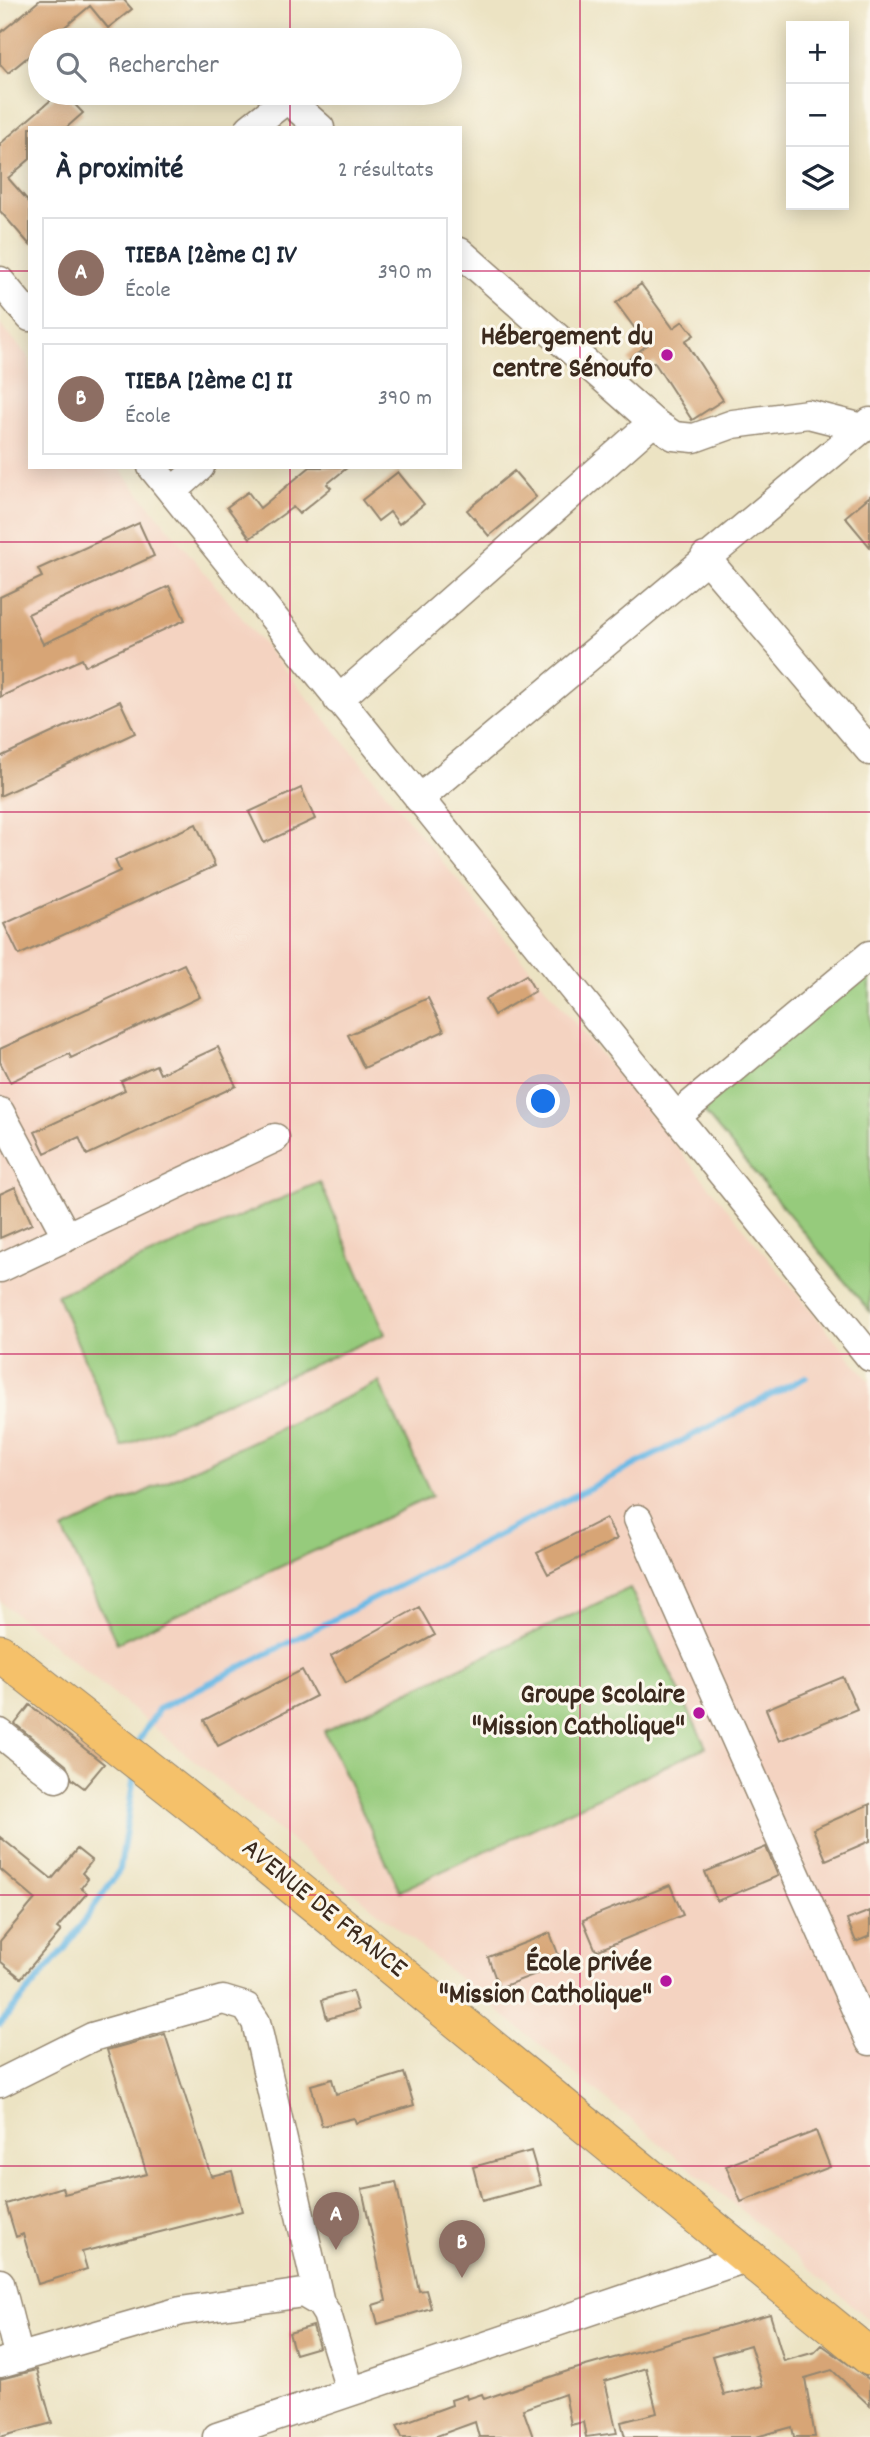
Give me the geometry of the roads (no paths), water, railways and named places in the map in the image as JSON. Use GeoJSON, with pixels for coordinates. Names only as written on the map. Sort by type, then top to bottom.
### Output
{"type":"FeatureCollection","features":[{"type":"Feature","properties":{"kind":"main road","name":"AVENUE DE FRANCE"},"geometry":{"type":"LineString","coordinates":[[1,1655],[201,1811],[870,2357]]}},
{"type":"Feature","properties":{"kind":"street"},"geometry":{"type":"LineString","coordinates":[[253,126],[279,105]]}},
{"type":"Feature","properties":{"kind":"street"},"geometry":{"type":"LineString","coordinates":[[294,105],[318,126]]}},
{"type":"Feature","properties":{"kind":"street"},"geometry":{"type":"LineString","coordinates":[[462,254],[653,422],[674,436],[695,438],[733,424],[808,414],[867,425]]}},
{"type":"Feature","properties":{"kind":"street"},"geometry":{"type":"LineString","coordinates":[[0,281],[27,308]]}},
{"type":"Feature","properties":{"kind":"street"},"geometry":{"type":"LineString","coordinates":[[338,701],[653,422]]}},
{"type":"Feature","properties":{"kind":"street"},"geometry":{"type":"LineString","coordinates":[[419,799],[705,557],[867,425]]}},
{"type":"Feature","properties":{"kind":"street"},"geometry":{"type":"LineString","coordinates":[[154,469],[338,701],[870,1356]]}},
{"type":"Feature","properties":{"kind":"street"},"geometry":{"type":"LineString","coordinates":[[172,492],[198,469]]}},
{"type":"Feature","properties":{"kind":"street"},"geometry":{"type":"LineString","coordinates":[[705,557],[870,751]]}},
{"type":"Feature","properties":{"kind":"street"},"geometry":{"type":"LineString","coordinates":[[677,1116],[870,955]]}},
{"type":"Feature","properties":{"kind":"street"},"geometry":{"type":"LineString","coordinates":[[0,1112],[67,1237]]}},
{"type":"Feature","properties":{"kind":"street"},"geometry":{"type":"LineString","coordinates":[[0,1268],[275,1138]]}},
{"type":"Feature","properties":{"kind":"street"},"geometry":{"type":"LineString","coordinates":[[638,1519],[870,2041]]}},
{"type":"Feature","properties":{"kind":"street"},"geometry":{"type":"LineString","coordinates":[[0,1733],[55,1778]]}},
{"type":"Feature","properties":{"kind":"street"},"geometry":{"type":"LineString","coordinates":[[0,2083],[92,2037],[223,2000],[246,2007],[256,2022],[320,2303],[327,2314],[350,2390]]}},
{"type":"Feature","properties":{"kind":"street"},"geometry":{"type":"LineString","coordinates":[[217,2437],[256,2431],[350,2390],[746,2258]]}},
{"type":"Feature","properties":{"kind":"street"},"geometry":{"type":"LineString","coordinates":[[0,2283],[10,2361],[181,2311],[303,2294],[320,2303]]}},
{"type":"Feature","properties":{"kind":"waterway"},"geometry":{"type":"LineString","coordinates":[[139,1740],[159,1709],[806,1377]]}},
{"type":"Feature","properties":{"kind":"waterway"},"geometry":{"type":"LineString","coordinates":[[0,2024],[66,1947],[120,1869],[134,1776]]}},
{"type":"Feature","properties":{"kind":"place","name":"Hébergement du centre Sénoufo"},"geometry":{"type":"Point","coordinates":[667,355]}},
{"type":"Feature","properties":{"kind":"place","name":"Groupe Scolaire \"Mission Catholique\""},"geometry":{"type":"Point","coordinates":[699,1713]}},
{"type":"Feature","properties":{"kind":"place","name":"École privée \"Mission Catholique\""},"geometry":{"type":"Point","coordinates":[666,1981]}},
{"type":"Feature","properties":{"kind":"place","name":"TIEBA [2ème C] IV"},"geometry":{"type":"Point","coordinates":[336,2250]}},
{"type":"Feature","properties":{"kind":"place","name":"TIEBA [2ème C] II"},"geometry":{"type":"Point","coordinates":[462,2278]}}]}
